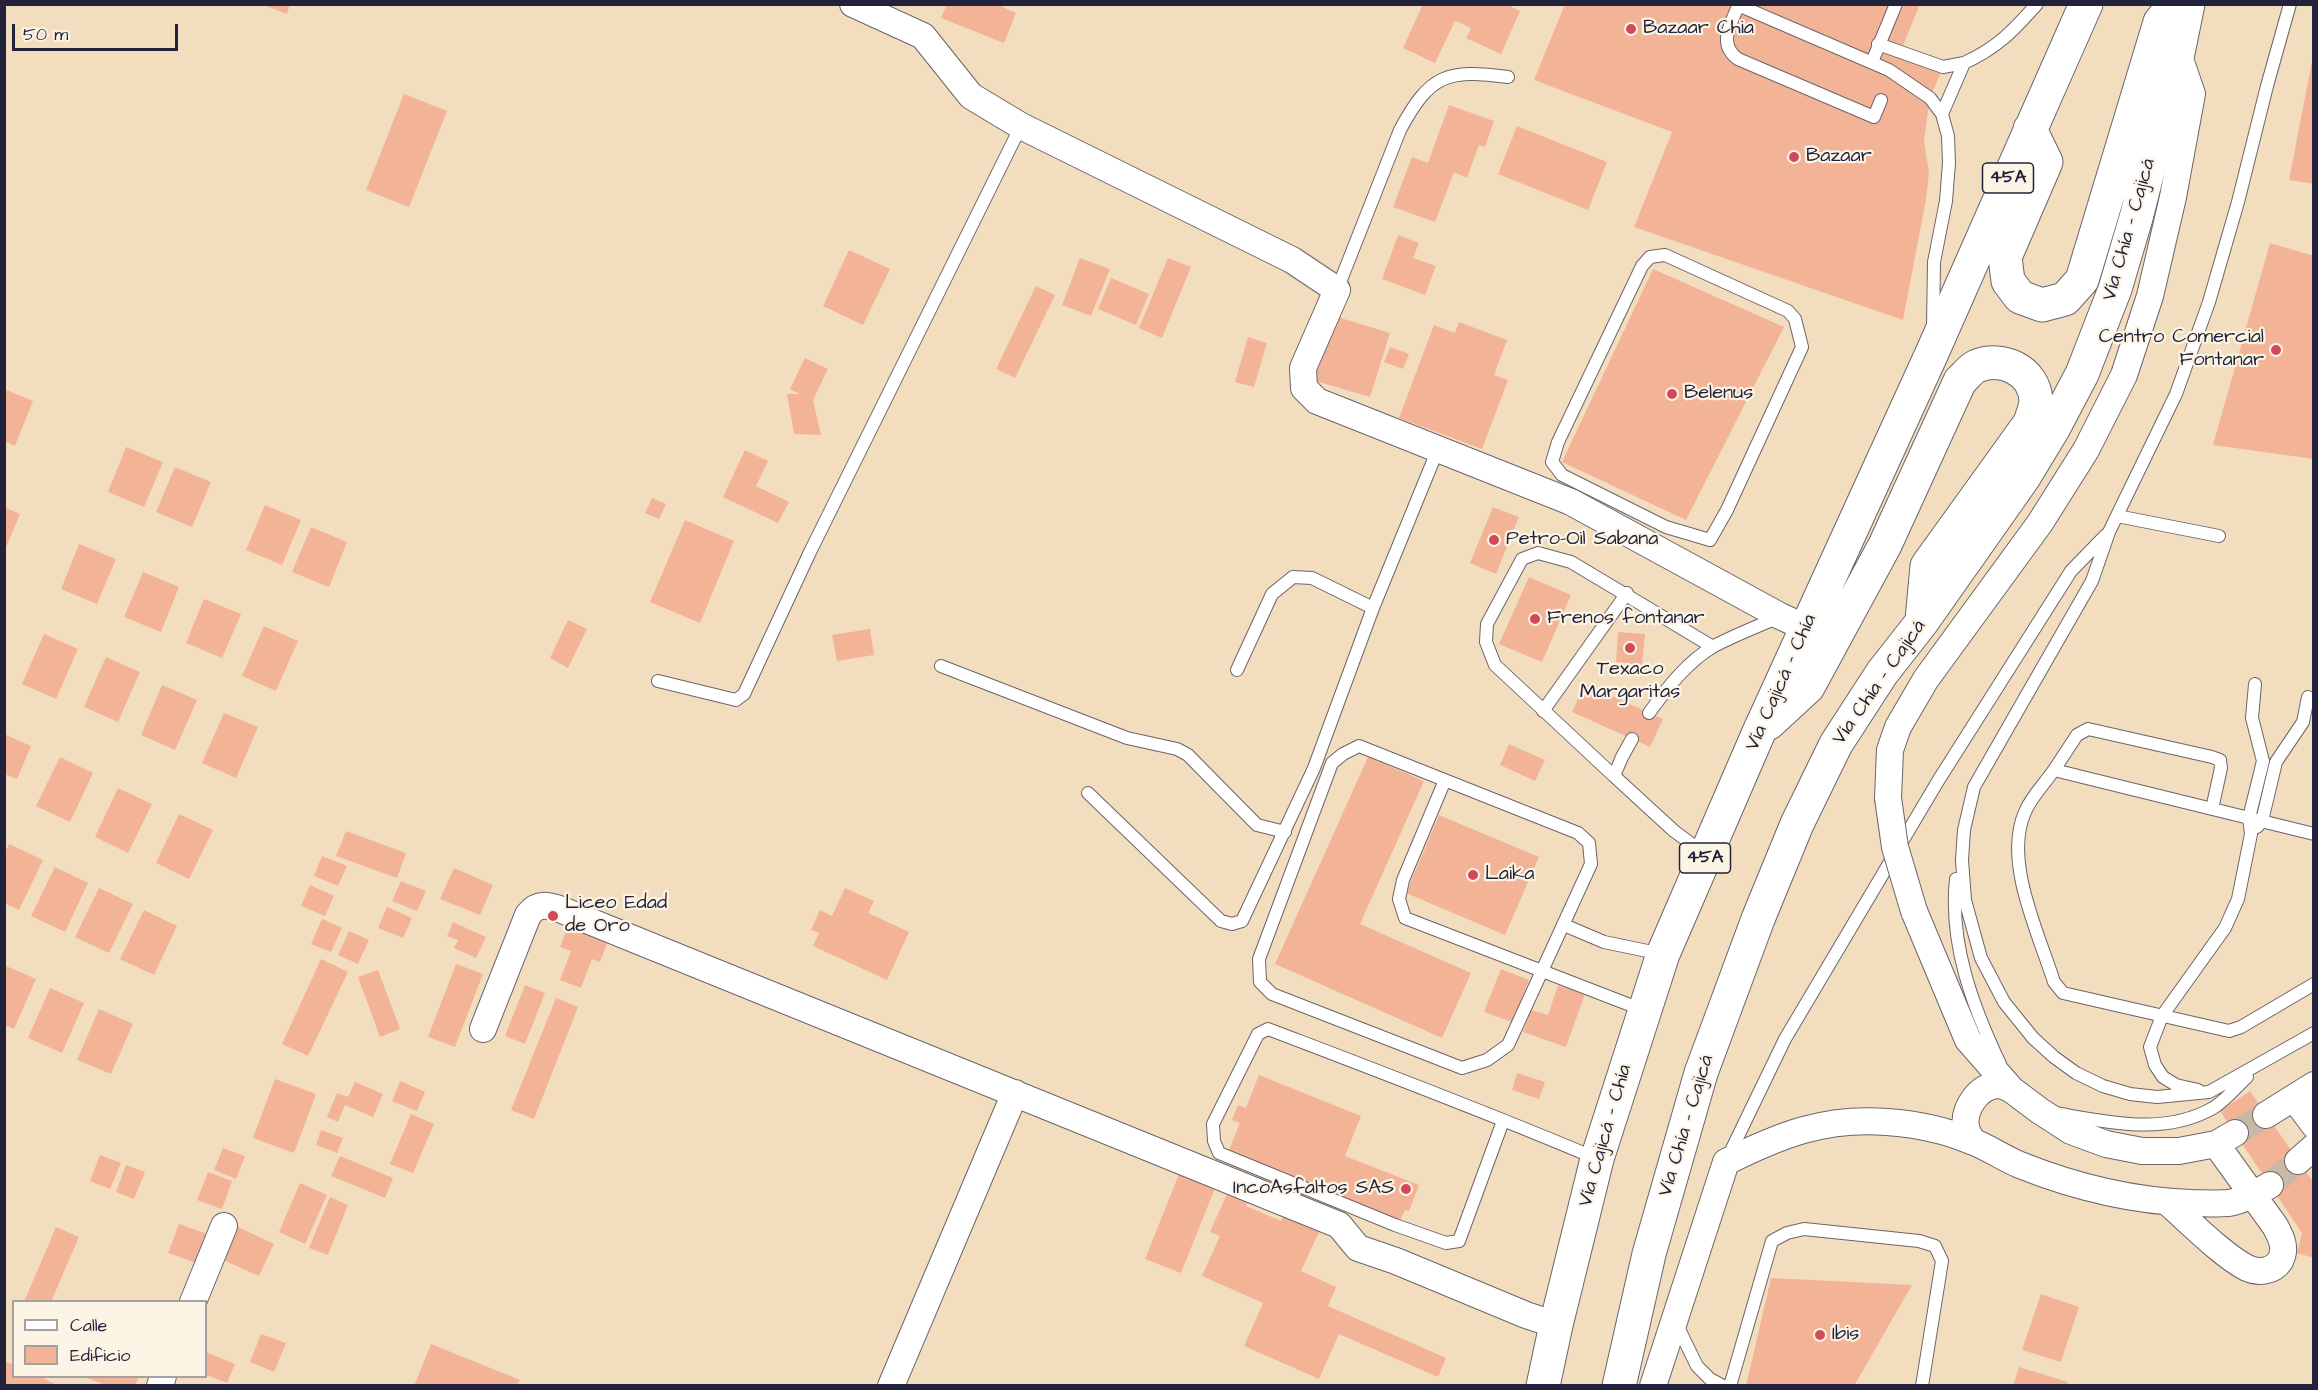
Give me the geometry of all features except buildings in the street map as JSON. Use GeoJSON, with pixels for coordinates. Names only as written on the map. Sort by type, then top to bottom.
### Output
{"type":"FeatureCollection","features":[{"type":"Feature","properties":{"kind":"highway","name":"Vía Cajicá - Chía"},"geometry":{"type":"LineString","coordinates":[[1543,1386],[1597,1159],[1644,1011],[1663,954],[1759,732],[1793,622],[1932,353],[2086,4]]}},
{"type":"Feature","properties":{"kind":"highway"},"geometry":{"type":"LineString","coordinates":[[2030,129],[2046,162],[2005,257],[2008,281],[2020,297],[2042,305],[2066,299],[2082,280],[2160,22],[2175,4]]}},
{"type":"Feature","properties":{"kind":"highway","name":"Vía Chía - Cajicá"},"geometry":{"type":"LineString","coordinates":[[1619,1386],[1649,1254],[1701,1073],[1758,919],[1797,824],[1836,744],[1882,673],[1922,622],[2024,477],[2082,374],[2115,290],[2133,228],[2178,53],[2188,4]]}},
{"type":"Feature","properties":{"kind":"highway"},"geometry":{"type":"LineString","coordinates":[[1759,732],[1808,687],[1885,545],[1960,381],[1975,366],[1997,361],[2017,368],[2030,381],[2036,400],[2030,423],[1927,566],[1922,622]]}},
{"type":"Feature","properties":{"kind":"street"},"geometry":{"type":"LineString","coordinates":[[853,4],[923,36],[971,96],[1021,126],[1292,260],[1337,290],[1303,368],[1304,388],[1317,400],[1653,533],[1793,622]]}},
{"type":"Feature","properties":{"kind":"street"},"geometry":{"type":"LineString","coordinates":[[2167,1202],[2214,1244],[2248,1268],[2264,1272],[2276,1266],[2281,1259],[2284,1251],[2282,1240],[2261,1190],[2225,1139],[2179,1151],[2142,1151],[2106,1144],[2071,1131],[2012,1090],[1968,1040],[1914,911],[1895,847],[1888,798],[1890,750],[1898,727],[1926,679],[2046,514],[2086,450],[2124,375],[2150,296],[2173,197],[2192,94],[2178,53]]}},
{"type":"Feature","properties":{"kind":"street"},"geometry":{"type":"LineString","coordinates":[[483,1029],[528,915],[534,908],[544,904],[1339,1225],[1358,1248],[1396,1261],[1526,1316],[1556,1325]]}},
{"type":"Feature","properties":{"kind":"street"},"geometry":{"type":"LineString","coordinates":[[1972,1141],[1966,1127],[1967,1112],[1973,1099],[1984,1090],[1999,1085],[2012,1090]]}},
{"type":"Feature","properties":{"kind":"street"},"geometry":{"type":"LineString","coordinates":[[2266,1115],[2304,1092],[2313,1125]]}},
{"type":"Feature","properties":{"kind":"street"},"geometry":{"type":"LineString","coordinates":[[891,1386],[1015,1093]]}},
{"type":"Feature","properties":{"kind":"street"},"geometry":{"type":"LineString","coordinates":[[1653,1386],[1726,1162],[1772,1139],[1811,1127],[1851,1122],[1899,1123],[1943,1131],[1972,1141],[2018,1164],[2077,1185],[2128,1197],[2167,1202],[2230,1203],[2261,1190]]}},
{"type":"Feature","properties":{"kind":"street"},"geometry":{"type":"LineString","coordinates":[[195,1300],[224,1226]]}},
{"type":"Feature","properties":{"kind":"lane"},"geometry":{"type":"LineString","coordinates":[[1881,100],[1874,117],[1738,59],[1728,50],[1726,37],[1738,4],[1888,70],[1930,98],[1942,114],[1948,136],[1949,163],[1946,201],[1934,262],[1932,353]]}},
{"type":"Feature","properties":{"kind":"lane"},"geometry":{"type":"LineString","coordinates":[[1872,62],[1896,4]]}},
{"type":"Feature","properties":{"kind":"lane"},"geometry":{"type":"LineString","coordinates":[[1878,45],[1943,67],[1964,63],[1984,54],[2007,38],[2037,4]]}},
{"type":"Feature","properties":{"kind":"lane"},"geometry":{"type":"LineString","coordinates":[[2012,1090],[1968,989],[1957,937],[1956,883],[1964,830],[1974,787],[2092,581],[2109,532],[2176,394],[2209,302],[2290,4]]}},
{"type":"Feature","properties":{"kind":"lane"},"geometry":{"type":"LineString","coordinates":[[1942,114],[1964,63]]}},
{"type":"Feature","properties":{"kind":"lane"},"geometry":{"type":"LineString","coordinates":[[1337,290],[1400,130],[1412,107],[1430,87],[1452,75],[1477,73],[1508,77]]}},
{"type":"Feature","properties":{"kind":"lane"},"geometry":{"type":"LineString","coordinates":[[658,681],[736,700],[744,694],[810,552],[1021,126]]}},
{"type":"Feature","properties":{"kind":"lane"},"geometry":{"type":"LineString","coordinates":[[1665,255],[1788,311],[1795,319],[1802,347],[1727,510],[1710,540],[1653,533],[1562,475],[1552,462],[1558,442],[1642,266],[1650,257],[1665,255]]}},
{"type":"Feature","properties":{"kind":"lane"},"geometry":{"type":"LineString","coordinates":[[1088,793],[1213,914],[1227,923],[1237,924],[1246,914],[1314,768],[1373,608],[1438,449]]}},
{"type":"Feature","properties":{"kind":"lane"},"geometry":{"type":"LineString","coordinates":[[2117,516],[2218,536]]}},
{"type":"Feature","properties":{"kind":"lane"},"geometry":{"type":"LineString","coordinates":[[1726,1162],[1785,1039],[1938,781],[2071,571],[2109,532]]}},
{"type":"Feature","properties":{"kind":"lane"},"geometry":{"type":"LineString","coordinates":[[1706,855],[1674,831],[1495,665],[1486,642],[1486,624],[1522,559],[1538,553],[1571,562],[1627,593],[1713,647]]}},
{"type":"Feature","properties":{"kind":"lane"},"geometry":{"type":"LineString","coordinates":[[1237,670],[1272,594],[1293,577],[1312,578],[1373,608]]}},
{"type":"Feature","properties":{"kind":"lane"},"geometry":{"type":"LineString","coordinates":[[1543,711],[1627,593]]}},
{"type":"Feature","properties":{"kind":"lane"},"geometry":{"type":"LineString","coordinates":[[1649,713],[1667,688],[1713,647],[1793,622]]}},
{"type":"Feature","properties":{"kind":"lane"},"geometry":{"type":"LineString","coordinates":[[941,666],[1127,738],[1177,749],[1188,755],[1257,825],[1285,832]]}},
{"type":"Feature","properties":{"kind":"lane"},"geometry":{"type":"LineString","coordinates":[[2255,684],[2252,718],[2263,761],[2256,820]]}},
{"type":"Feature","properties":{"kind":"lane"},"geometry":{"type":"LineString","coordinates":[[2209,1092],[2176,1085],[2163,1077],[2154,1065],[2150,1047],[2162,1016],[2226,927],[2238,899],[2251,834],[2276,762],[2304,722],[2307,697]]}},
{"type":"Feature","properties":{"kind":"lane"},"geometry":{"type":"LineString","coordinates":[[2211,809],[2221,768],[2220,760],[2088,729],[2077,735],[2025,810],[2021,822],[2017,860],[2021,880],[2054,982],[2063,993],[2229,1031],[2241,1027],[2313,984]]}},
{"type":"Feature","properties":{"kind":"lane"},"geometry":{"type":"LineString","coordinates":[[1614,776],[1632,739]]}},
{"type":"Feature","properties":{"kind":"lane"},"geometry":{"type":"LineString","coordinates":[[1359,746],[1578,833],[1589,843],[1591,864],[1564,925],[1508,1045],[1486,1060],[1462,1068],[1272,993],[1260,982],[1259,959],[1332,763],[1359,746]]}},
{"type":"Feature","properties":{"kind":"lane"},"geometry":{"type":"LineString","coordinates":[[2054,770],[2313,834]]}},
{"type":"Feature","properties":{"kind":"lane"},"geometry":{"type":"LineString","coordinates":[[1445,780],[1403,880],[1399,899],[1405,918],[1644,1011]]}},
{"type":"Feature","properties":{"kind":"lane"},"geometry":{"type":"LineString","coordinates":[[1964,830],[1962,860],[1965,900],[1981,958],[2004,1002],[2033,1038],[2076,1073],[2103,1086],[2130,1094],[2157,1096],[2209,1092],[2259,1066],[2313,1033]]}},
{"type":"Feature","properties":{"kind":"lane"},"geometry":{"type":"LineString","coordinates":[[1564,925],[1604,942],[1663,954]]}},
{"type":"Feature","properties":{"kind":"lane"},"geometry":{"type":"LineString","coordinates":[[1503,1121],[1459,1241],[1446,1243],[1395,1225],[1219,1153],[1214,1141],[1213,1124],[1258,1034],[1268,1029],[1503,1121],[1597,1159]]}},
{"type":"Feature","properties":{"kind":"lane"},"geometry":{"type":"LineString","coordinates":[[2040,1110],[2124,1124],[2162,1124],[2187,1119],[2214,1107],[2259,1066]]}},
{"type":"Feature","properties":{"kind":"lane"},"geometry":{"type":"LineString","coordinates":[[1730,1386],[1772,1241],[1787,1233],[1804,1229],[1919,1241],[1935,1246],[1942,1261],[1922,1386]]}},
{"type":"Feature","properties":{"kind":"lane"},"geometry":{"type":"LineString","coordinates":[[1674,1319],[1697,1366],[1710,1379],[1723,1386]]}},
{"type":"Feature","properties":{"kind":"tunnel"},"geometry":{"type":"LineString","coordinates":[[2235,1133],[2266,1115]]}},
{"type":"Feature","properties":{"kind":"tunnel"},"geometry":{"type":"LineString","coordinates":[[2270,1185],[2298,1161]]}},
{"type":"Feature","properties":{"kind":"place","name":"Bazaar Chia"},"geometry":{"type":"Point","coordinates":[1631,29]}},
{"type":"Feature","properties":{"kind":"place","name":"Bazaar"},"geometry":{"type":"Point","coordinates":[1794,157]}},
{"type":"Feature","properties":{"kind":"place","name":"Centro Comercial Fontanar"},"geometry":{"type":"Point","coordinates":[2276,350]}},
{"type":"Feature","properties":{"kind":"place","name":"Belenus"},"geometry":{"type":"Point","coordinates":[1672,394]}},
{"type":"Feature","properties":{"kind":"place","name":"Petro-Oil Sabana"},"geometry":{"type":"Point","coordinates":[1494,540]}},
{"type":"Feature","properties":{"kind":"place","name":"Frenos fontanar"},"geometry":{"type":"Point","coordinates":[1535,619]}},
{"type":"Feature","properties":{"kind":"place","name":"Texaco Margaritas"},"geometry":{"type":"Point","coordinates":[1630,648]}},
{"type":"Feature","properties":{"kind":"place","name":"Laika"},"geometry":{"type":"Point","coordinates":[1473,875]}},
{"type":"Feature","properties":{"kind":"place","name":"Liceo Edad de Oro"},"geometry":{"type":"Point","coordinates":[553,916]}},
{"type":"Feature","properties":{"kind":"place","name":"IncoAsfaltos SAS"},"geometry":{"type":"Point","coordinates":[1406,1189]}},
{"type":"Feature","properties":{"kind":"place","name":"Ibis"},"geometry":{"type":"Point","coordinates":[1820,1335]}}]}
